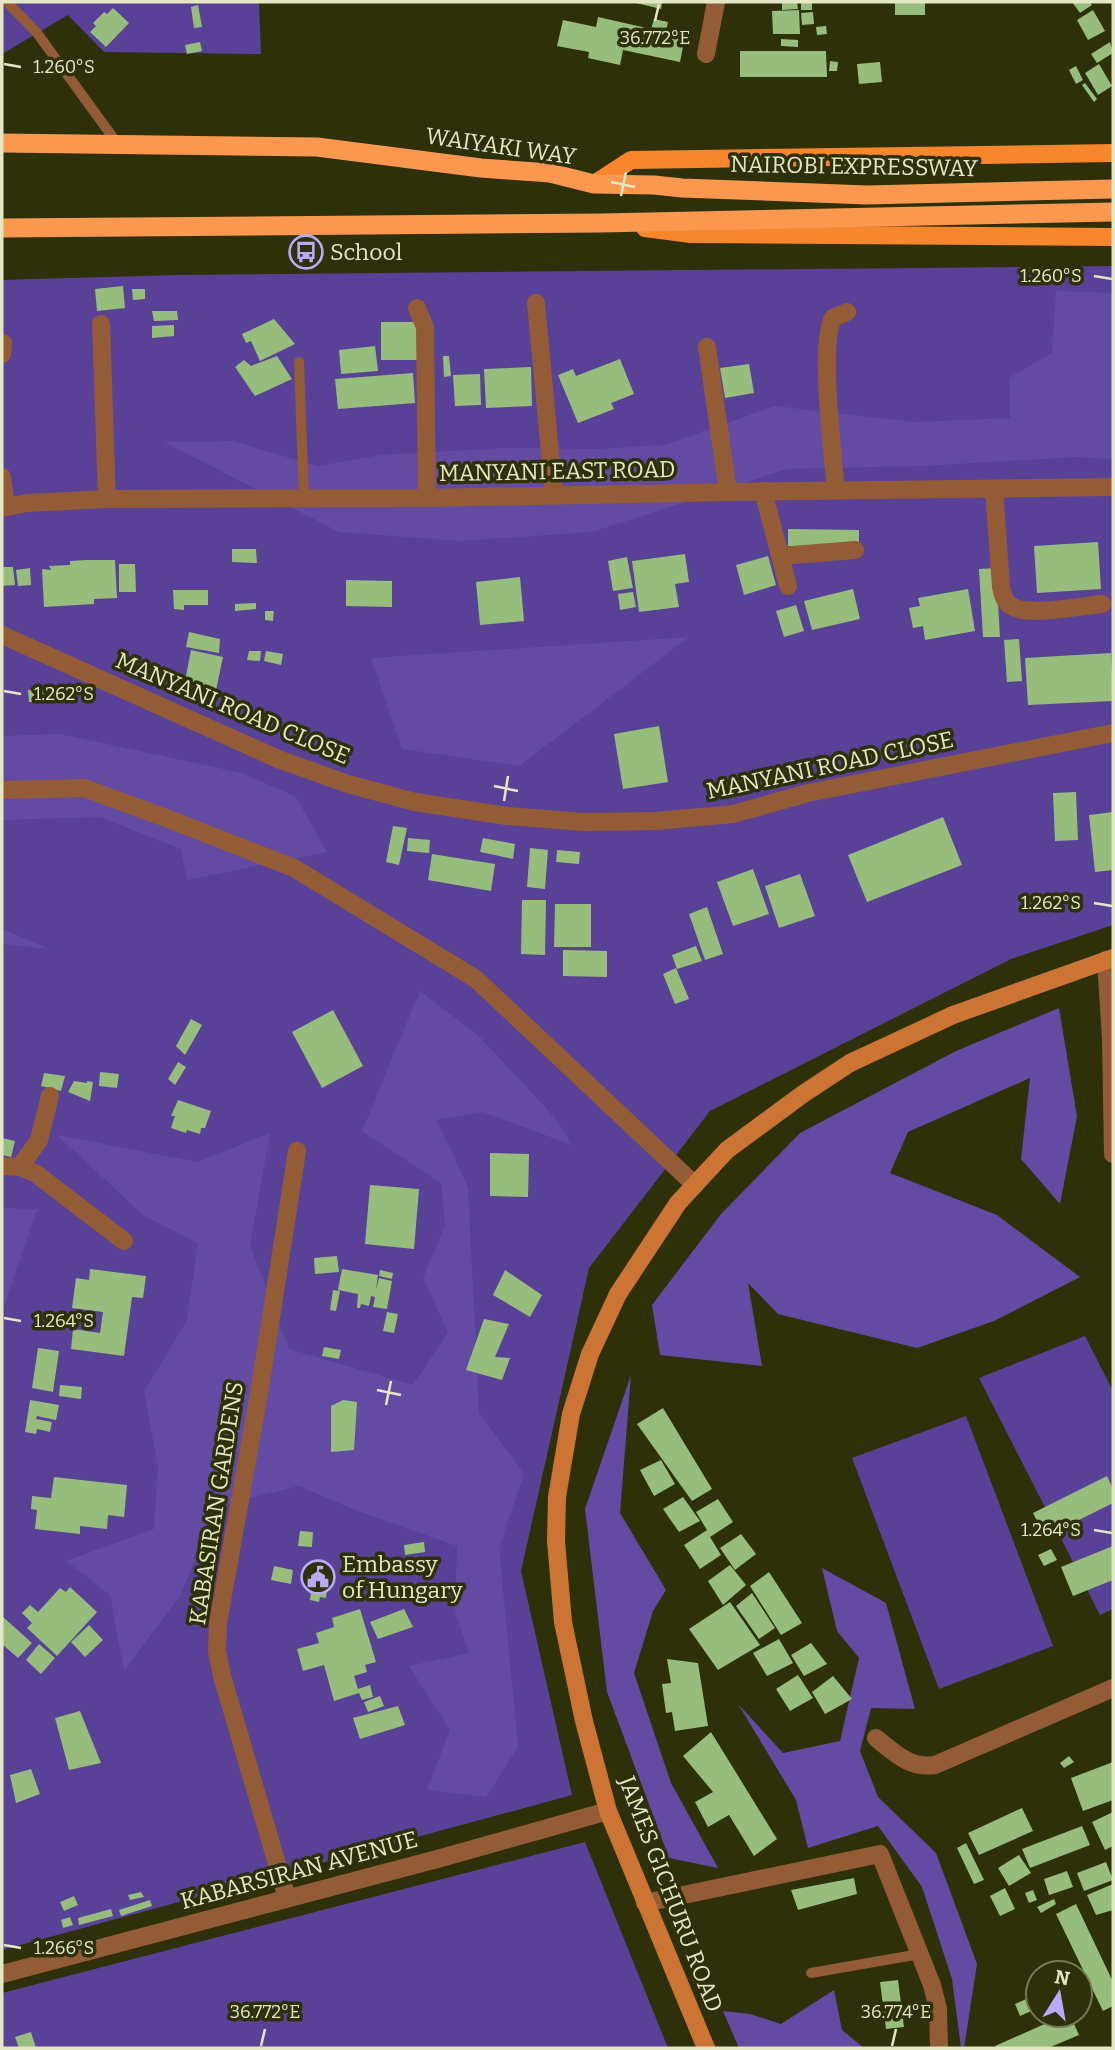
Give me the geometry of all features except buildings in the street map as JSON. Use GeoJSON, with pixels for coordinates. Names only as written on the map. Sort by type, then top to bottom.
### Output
{"type":"FeatureCollection","features":[{"type":"Feature","properties":{"kind":"highway","name":"WAIYAKI WAY"},"geometry":{"type":"LineString","coordinates":[[2,143],[317,147],[481,168],[550,173],[594,184]]}},
{"type":"Feature","properties":{"kind":"highway","name":"NAIROBI EXPRESSWAY"},"geometry":{"type":"LineString","coordinates":[[594,184],[867,195],[1113,189]]}},
{"type":"Feature","properties":{"kind":"highway","name":"NAIROBI EXPRESSWAY"},"geometry":{"type":"LineString","coordinates":[[602,223],[1113,212]]}},
{"type":"Feature","properties":{"kind":"highway"},"geometry":{"type":"LineString","coordinates":[[2,228],[602,223]]}},
{"type":"Feature","properties":{"kind":"main road","name":"WAIYAKI WAY"},"geometry":{"type":"LineString","coordinates":[[594,184],[631,160],[1113,153]]}},
{"type":"Feature","properties":{"kind":"main road"},"geometry":{"type":"LineString","coordinates":[[602,223],[691,234],[1113,237]]}},
{"type":"Feature","properties":{"kind":"main road","name":"JAMES GICHURU ROAD"},"geometry":{"type":"LineString","coordinates":[[706,2048],[608,1811],[584,1721],[563,1622],[556,1541],[557,1497],[571,1414],[590,1354],[618,1294],[678,1203],[726,1150],[850,1063],[953,1014],[1109,959]]}},
{"type":"Feature","properties":{"kind":"street"},"geometry":{"type":"LineString","coordinates":[[706,54],[716,2]]}},
{"type":"Feature","properties":{"kind":"street"},"geometry":{"type":"LineString","coordinates":[[536,303],[554,495]]}},
{"type":"Feature","properties":{"kind":"street"},"geometry":{"type":"LineString","coordinates":[[417,308],[425,327],[427,498]]}},
{"type":"Feature","properties":{"kind":"street"},"geometry":{"type":"LineString","coordinates":[[836,491],[827,376],[828,335],[833,318],[846,312]]}},
{"type":"Feature","properties":{"kind":"street"},"geometry":{"type":"LineString","coordinates":[[101,324],[107,499]]}},
{"type":"Feature","properties":{"kind":"street"},"geometry":{"type":"LineString","coordinates":[[707,347],[728,492]]}},
{"type":"Feature","properties":{"kind":"street"},"geometry":{"type":"LineString","coordinates":[[2,477],[4,508]]}},
{"type":"Feature","properties":{"kind":"street","name":"MANYANI EAST ROAD"},"geometry":{"type":"LineString","coordinates":[[4,508],[27,503],[107,499],[427,498],[1113,487]]}},
{"type":"Feature","properties":{"kind":"street"},"geometry":{"type":"LineString","coordinates":[[994,489],[1001,587],[1005,601],[1013,608],[1026,611],[1101,604]]}},
{"type":"Feature","properties":{"kind":"street"},"geometry":{"type":"LineString","coordinates":[[763,491],[788,586]]}},
{"type":"Feature","properties":{"kind":"street"},"geometry":{"type":"LineString","coordinates":[[780,556],[855,550]]}},
{"type":"Feature","properties":{"kind":"street","name":"MANYANI ROAD CLOSE"},"geometry":{"type":"LineString","coordinates":[[2,635],[278,759],[348,784],[415,802],[507,816],[656,821],[733,814],[808,793],[1113,733]]}},
{"type":"Feature","properties":{"kind":"street"},"geometry":{"type":"LineString","coordinates":[[2,790],[84,788],[294,868],[477,979],[695,1185]]}},
{"type":"Feature","properties":{"kind":"street"},"geometry":{"type":"LineString","coordinates":[[1109,959],[1113,1154]]}},
{"type":"Feature","properties":{"kind":"street"},"geometry":{"type":"LineString","coordinates":[[20,1167],[39,1140],[50,1096]]}},
{"type":"Feature","properties":{"kind":"street","name":"KABASIRAN GARDENS"},"geometry":{"type":"LineString","coordinates":[[287,1898],[217,1651],[218,1623],[260,1388],[297,1151]]}},
{"type":"Feature","properties":{"kind":"street"},"geometry":{"type":"LineString","coordinates":[[2,1166],[20,1167],[35,1173],[124,1241]]}},
{"type":"Feature","properties":{"kind":"street"},"geometry":{"type":"LineString","coordinates":[[876,1738],[912,1764],[922,1767],[935,1765],[1113,1688]]}},
{"type":"Feature","properties":{"kind":"street","name":"KABARSIRAN AVENUE"},"geometry":{"type":"LineString","coordinates":[[2,1974],[608,1811]]}},
{"type":"Feature","properties":{"kind":"street"},"geometry":{"type":"LineString","coordinates":[[645,1903],[880,1854],[932,1985],[938,2009],[939,2048]]}},
{"type":"Feature","properties":{"kind":"lane"},"geometry":{"type":"LineString","coordinates":[[7,2],[37,33],[118,144]]}},
{"type":"Feature","properties":{"kind":"lane"},"geometry":{"type":"LineString","coordinates":[[299,362],[304,499]]}},
{"type":"Feature","properties":{"kind":"lane"},"geometry":{"type":"LineString","coordinates":[[811,1973],[920,1954]]}},
{"type":"Feature","properties":{"kind":"shaded area"},"geometry":{"type":"Polygon","coordinates":[[[2,2],[259,2],[261,54],[104,52],[68,15],[2,54],[2,2]]]}},
{"type":"Feature","properties":{"kind":"shaded area"},"geometry":{"type":"Polygon","coordinates":[[[1113,266],[1113,925],[1011,959],[710,1111],[589,1268],[521,1571],[572,1795],[2,1950],[2,280],[177,275],[1113,266]]]}},
{"type":"Feature","properties":{"kind":"shaded area"},"geometry":{"type":"Polygon","coordinates":[[[1056,291],[1113,293],[1113,459],[1078,457],[921,466],[787,469],[592,532],[460,541],[339,532],[164,442],[232,441],[318,466],[380,455],[505,448],[596,449],[665,445],[775,406],[915,422],[1010,418],[1009,378],[1052,353],[1056,291]]]}},
{"type":"Feature","properties":{"kind":"shaded area"},"geometry":{"type":"Polygon","coordinates":[[[689,637],[519,766],[402,749],[371,658],[689,637]]]}},
{"type":"Feature","properties":{"kind":"shaded area"},"geometry":{"type":"Polygon","coordinates":[[[60,734],[242,773],[296,797],[327,852],[187,880],[181,849],[100,817],[2,820],[2,736],[60,734]]]}},
{"type":"Feature","properties":{"kind":"shaded area"},"geometry":{"type":"Polygon","coordinates":[[[2,929],[49,949],[2,944],[2,929]]]}},
{"type":"Feature","properties":{"kind":"shaded area"},"geometry":{"type":"Polygon","coordinates":[[[420,991],[479,1036],[556,1119],[572,1145],[483,1112],[437,1120],[468,1188],[479,1413],[524,1474],[499,1547],[518,1747],[486,1797],[427,1790],[450,1730],[409,1666],[469,1653],[455,1611],[457,1546],[355,1510],[299,1486],[218,1506],[180,1596],[124,1671],[110,1595],[66,1561],[154,1529],[158,1466],[144,1392],[187,1320],[198,1243],[143,1215],[57,1135],[198,1162],[270,1133],[250,1245],[289,1349],[413,1385],[448,1332],[423,1278],[445,1226],[441,1183],[362,1131],[420,991]]]}},
{"type":"Feature","properties":{"kind":"shaded area"},"geometry":{"type":"Polygon","coordinates":[[[1059,1008],[1077,1116],[1060,1204],[1021,1159],[1030,1078],[908,1132],[890,1173],[997,1215],[1080,1277],[994,1321],[917,1348],[778,1314],[748,1283],[762,1366],[660,1355],[652,1305],[721,1214],[800,1133],[956,1051],[1059,1008]]]}},
{"type":"Feature","properties":{"kind":"shaded area"},"geometry":{"type":"Polygon","coordinates":[[[2,1208],[37,1209],[2,1313],[2,1208]]]}},
{"type":"Feature","properties":{"kind":"shaded area"},"geometry":{"type":"Polygon","coordinates":[[[1085,1336],[1113,1391],[1113,1609],[1100,1615],[979,1378],[1085,1336]]]}},
{"type":"Feature","properties":{"kind":"shaded area"},"geometry":{"type":"Polygon","coordinates":[[[631,1375],[620,1513],[666,1590],[653,1611],[634,1673],[671,1783],[718,1868],[669,1858],[607,1692],[585,1509],[631,1375]]]}},
{"type":"Feature","properties":{"kind":"shaded area"},"geometry":{"type":"Polygon","coordinates":[[[966,1416],[1053,1646],[939,1689],[852,1458],[966,1416]]]}},
{"type":"Feature","properties":{"kind":"shaded area"},"geometry":{"type":"Polygon","coordinates":[[[822,1568],[886,1603],[915,1709],[871,1708],[860,1751],[878,1797],[936,1853],[977,1964],[964,2048],[961,2048],[952,1979],[922,1887],[878,1826],[808,1848],[796,1800],[738,1704],[783,1753],[840,1741],[859,1658],[837,1631],[822,1568]]]}},
{"type":"Feature","properties":{"kind":"shaded area"},"geometry":{"type":"Polygon","coordinates":[[[585,1842],[668,2048],[2,2048],[2,1993],[585,1842]]]}},
{"type":"Feature","properties":{"kind":"shaded area"},"geometry":{"type":"Polygon","coordinates":[[[834,1990],[842,2030],[864,2048],[739,2048],[723,2011],[750,2014],[781,2024],[834,1990]]]}},
{"type":"Feature","properties":{"kind":"place","name":"School"},"geometry":{"type":"Point","coordinates":[306,252]}},
{"type":"Feature","properties":{"kind":"place","name":"Embassy of Hungary"},"geometry":{"type":"Point","coordinates":[318,1577]}}]}
